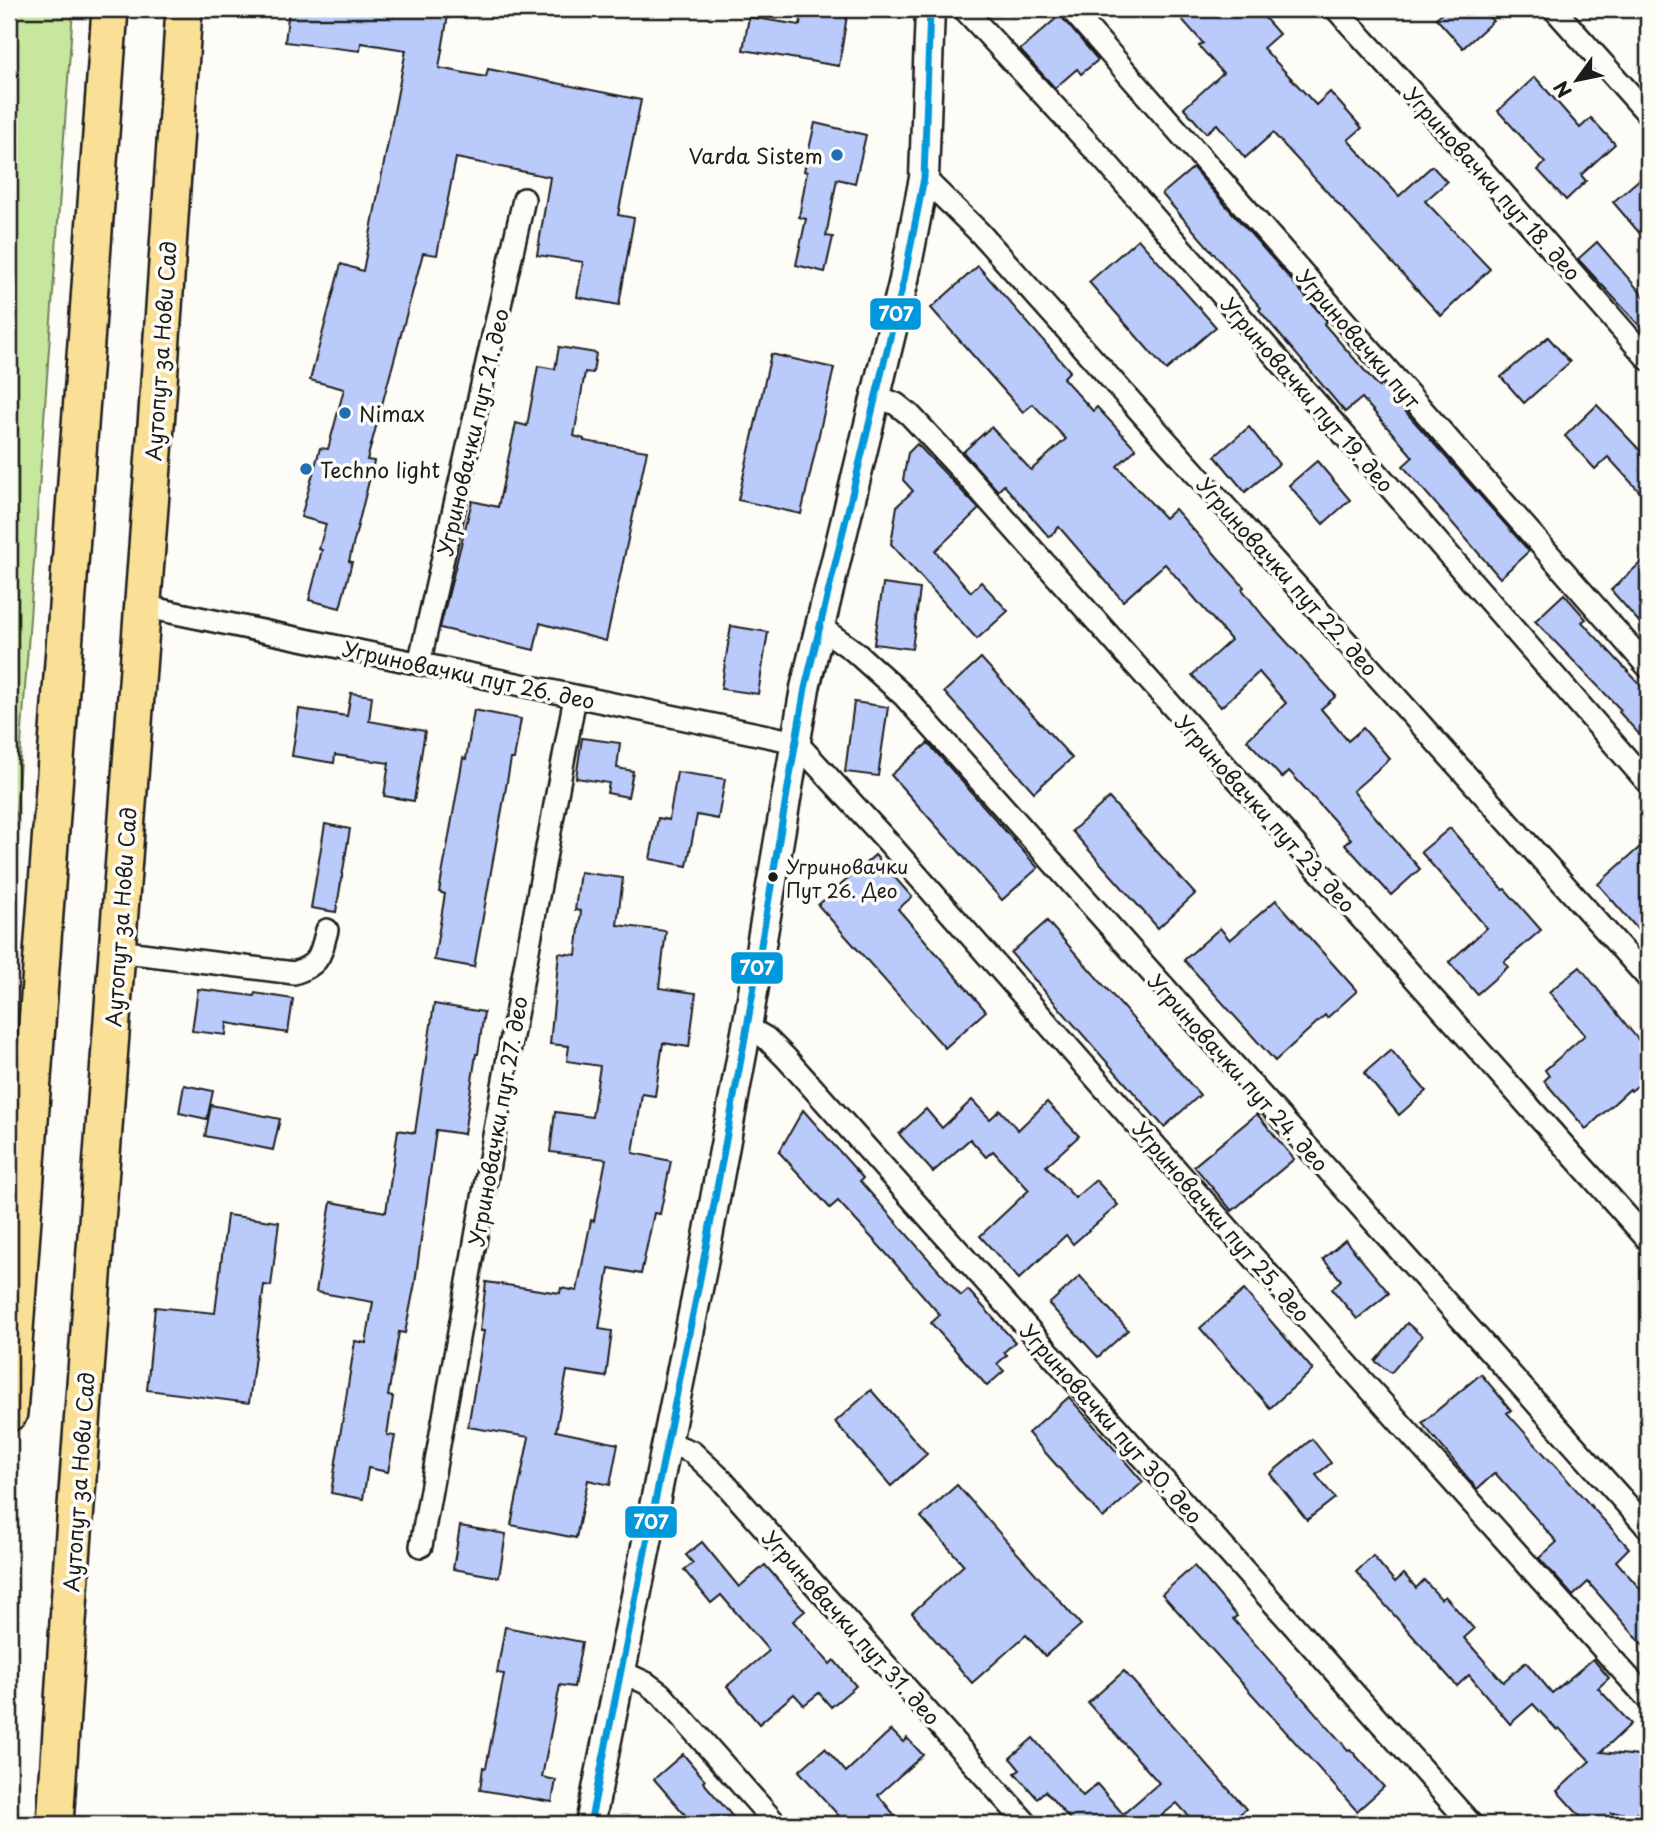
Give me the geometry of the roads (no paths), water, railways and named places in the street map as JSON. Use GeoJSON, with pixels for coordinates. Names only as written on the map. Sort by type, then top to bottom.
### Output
{"type":"FeatureCollection","features":[{"type":"Feature","properties":{"kind":"main road"},"geometry":{"type":"LineString","coordinates":[[9,1413],[110,9]]}},
{"type":"Feature","properties":{"kind":"main road","name":"Аутопут за Нови Сад"},"geometry":{"type":"LineString","coordinates":[[55,1824],[184,9]]}},
{"type":"Feature","properties":{"kind":"street"},"geometry":{"type":"LineString","coordinates":[[590,1824],[747,1027],[796,742],[819,626],[904,279],[924,178],[930,9]]}},
{"type":"Feature","properties":{"kind":"street","name":"Угриновачки пут 19. део"},"geometry":{"type":"LineString","coordinates":[[964,9],[1105,162],[1648,783]]}},
{"type":"Feature","properties":{"kind":"street","name":"Угриновачки пут"},"geometry":{"type":"LineString","coordinates":[[1071,9],[1648,667]]}},
{"type":"Feature","properties":{"kind":"street","name":"Угриновачки пут 18. део"},"geometry":{"type":"LineString","coordinates":[[1336,9],[1488,176],[1648,359]]}},
{"type":"Feature","properties":{"kind":"street"},"geometry":{"type":"LineString","coordinates":[[1554,9],[1648,114]]}},
{"type":"Feature","properties":{"kind":"street","name":"Угриновачки пут 22. део"},"geometry":{"type":"LineString","coordinates":[[924,178],[979,232],[1648,978]]}},
{"type":"Feature","properties":{"kind":"street","name":"Угриновачки пут 21. део"},"geometry":{"type":"LineString","coordinates":[[419,664],[524,199]]}},
{"type":"Feature","properties":{"kind":"street","name":"Угриновачки пут 23. део"},"geometry":{"type":"LineString","coordinates":[[876,396],[896,404],[910,415],[967,476],[1648,1240]]}},
{"type":"Feature","properties":{"kind":"street","name":"Угриновачки пут 26. део"},"geometry":{"type":"LineString","coordinates":[[142,606],[796,742]]}},
{"type":"Feature","properties":{"kind":"street","name":"Угриновачки пут 24. део"},"geometry":{"type":"LineString","coordinates":[[819,626],[854,651],[904,696],[1648,1528]]}},
{"type":"Feature","properties":{"kind":"street","name":"Угриновачки пут 27. део"},"geometry":{"type":"LineString","coordinates":[[421,1546],[575,697]]}},
{"type":"Feature","properties":{"kind":"street","name":"Угриновачки пут 25. део"},"geometry":{"type":"LineString","coordinates":[[796,742],[887,841],[1350,1367],[1648,1699]]}},
{"type":"Feature","properties":{"kind":"street"},"geometry":{"type":"LineString","coordinates":[[118,951],[294,973],[307,969],[318,961],[327,930]]}},
{"type":"Feature","properties":{"kind":"street","name":"Угриновачки пут 30. део"},"geometry":{"type":"LineString","coordinates":[[747,1027],[766,1038],[786,1058],[1471,1824]]}},
{"type":"Feature","properties":{"kind":"street","name":"Угриновачки пут 31. део"},"geometry":{"type":"LineString","coordinates":[[667,1442],[692,1452],[720,1478],[1027,1824]]}},
{"type":"Feature","properties":{"kind":"street"},"geometry":{"type":"LineString","coordinates":[[620,1671],[646,1683],[661,1694],[776,1824]]}},
{"type":"Feature","properties":{"kind":"place","name":"Varda Sistem"},"geometry":{"type":"Point","coordinates":[837,155]}},
{"type":"Feature","properties":{"kind":"place","name":"Nimax"},"geometry":{"type":"Point","coordinates":[345,413]}},
{"type":"Feature","properties":{"kind":"place","name":"Techno light"},"geometry":{"type":"Point","coordinates":[306,469]}},
{"type":"Feature","properties":{"kind":"place","name":"Угриновачки Пут 26. Део"},"geometry":{"type":"Point","coordinates":[773,877]}}]}
